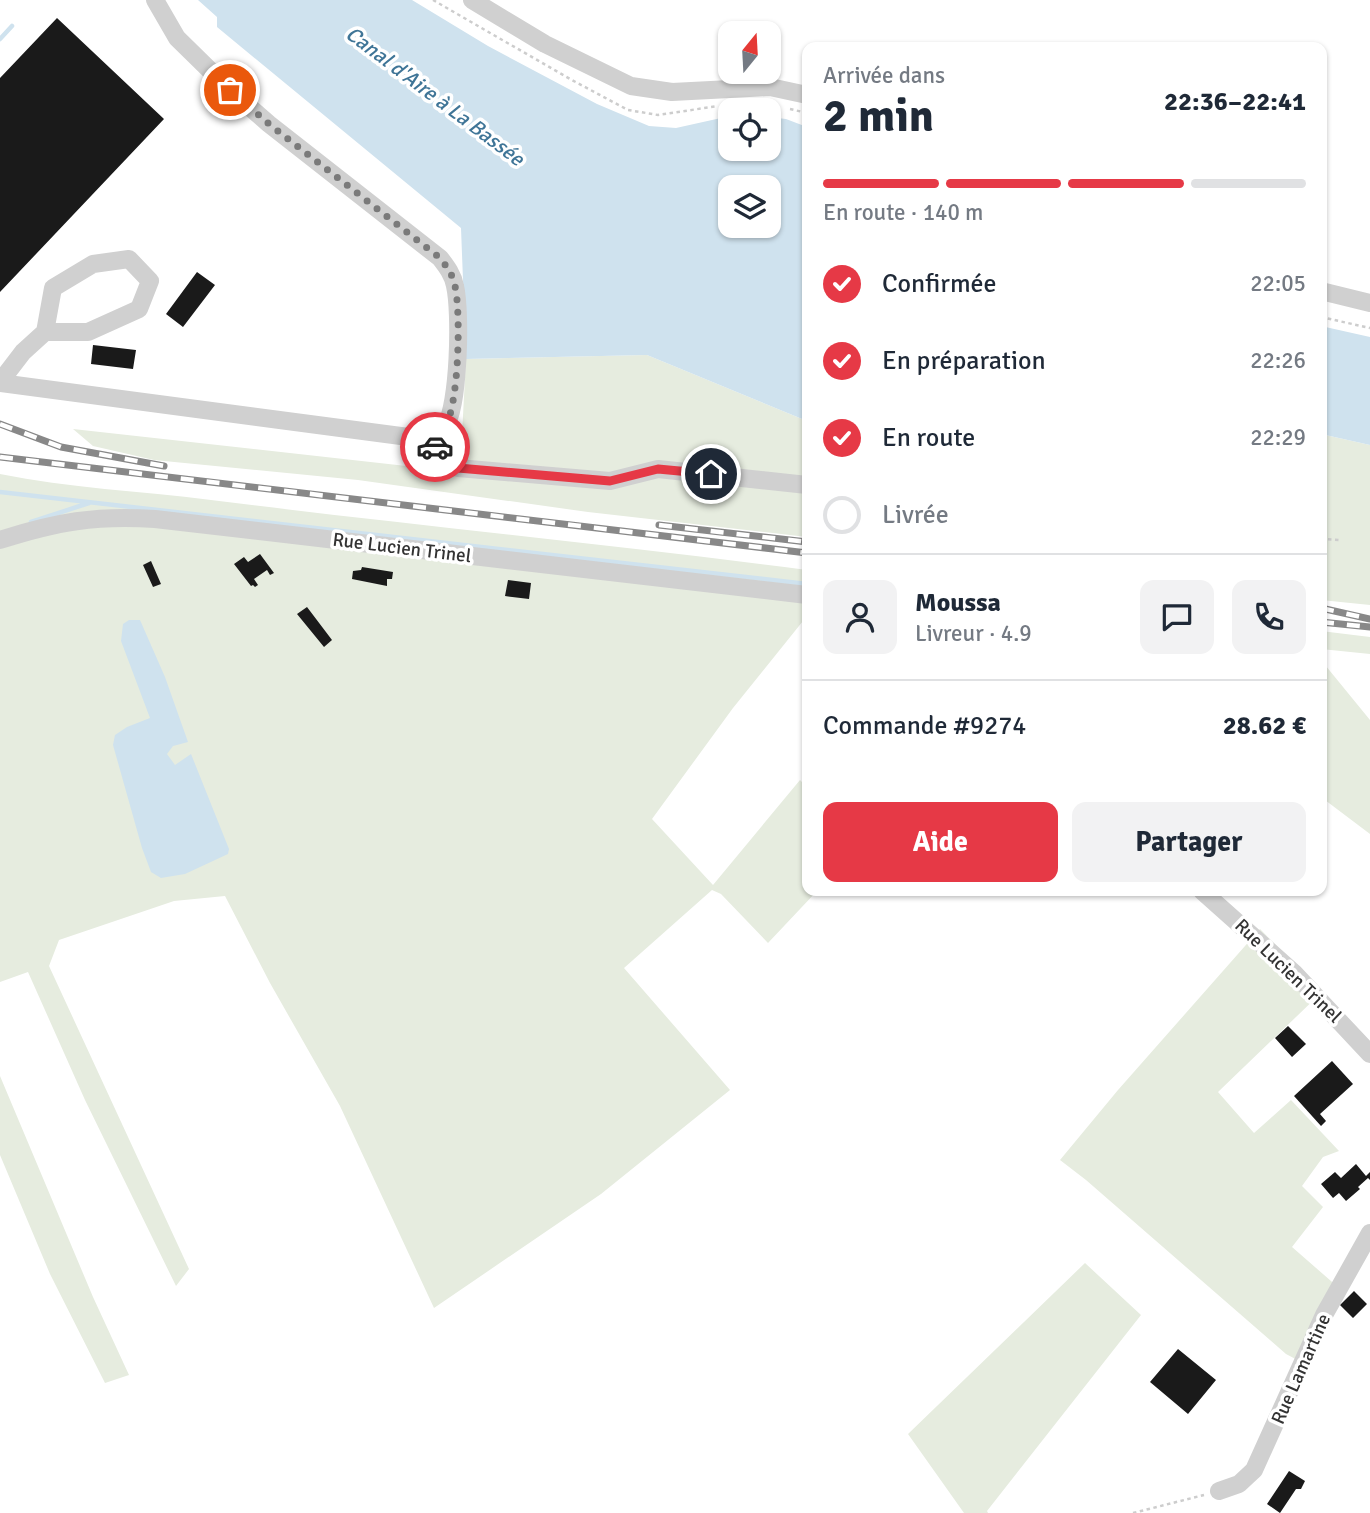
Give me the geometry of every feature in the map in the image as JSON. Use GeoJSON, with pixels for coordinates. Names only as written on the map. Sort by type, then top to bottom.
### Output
{"type":"FeatureCollection","features":[{"type":"Feature","properties":{"kind":"street"},"geometry":{"type":"LineString","coordinates":[[45,332],[88,332],[139,309],[150,281],[129,259],[93,264],[52,288],[45,332],[23,352],[0,382],[416,438],[432,438],[444,428],[449,418],[457,365],[458,298],[449,269],[440,258],[269,124],[230,90],[177,38],[155,0]]}},
{"type":"Feature","properties":{"kind":"street"},"geometry":{"type":"LineString","coordinates":[[472,0],[545,44],[631,86],[672,92],[770,87],[802,94]]}},
{"type":"Feature","properties":{"kind":"street"},"geometry":{"type":"LineString","coordinates":[[1327,292],[1370,303]]}},
{"type":"Feature","properties":{"kind":"street"},"geometry":{"type":"LineString","coordinates":[[432,438],[440,459],[458,468],[610,481],[658,469],[802,484]]}},
{"type":"Feature","properties":{"kind":"street","name":"Rue Lucien Trinel"},"geometry":{"type":"LineString","coordinates":[[0,540],[73,520],[142,518],[802,593]]}},
{"type":"Feature","properties":{"kind":"street","name":"Rue Lucien Trinel"},"geometry":{"type":"LineString","coordinates":[[1208,896],[1294,973],[1370,1054]]}},
{"type":"Feature","properties":{"kind":"street","name":"Rue Lamartine"},"geometry":{"type":"LineString","coordinates":[[1219,1491],[1239,1484],[1254,1471],[1324,1315],[1370,1233]]}},
{"type":"Feature","properties":{"kind":"path"},"geometry":{"type":"LineString","coordinates":[[1327,318],[1370,328]]}},
{"type":"Feature","properties":{"kind":"path"},"geometry":{"type":"LineString","coordinates":[[1327,540],[1340,540]]}},
{"type":"Feature","properties":{"kind":"path"},"geometry":{"type":"LineString","coordinates":[[1133,1513],[1219,1491]]}},
{"type":"Feature","properties":{"kind":"shaded area"},"geometry":{"type":"Polygon","coordinates":[[[647,355],[802,419],[802,536],[588,512],[358,480],[154,460],[93,446],[73,429],[460,472],[466,359],[647,355]]]}},
{"type":"Feature","properties":{"kind":"shaded area"},"geometry":{"type":"Polygon","coordinates":[[[1327,435],[1370,445],[1370,605],[1327,601],[1327,435]]]}},
{"type":"Feature","properties":{"kind":"shaded area"},"geometry":{"type":"Polygon","coordinates":[[[0,474],[78,486],[802,569],[802,622],[733,708],[652,819],[713,885],[800,780],[802,896],[812,896],[768,943],[721,894],[712,890],[624,968],[730,1090],[601,1194],[434,1308],[340,1106],[270,983],[225,896],[174,901],[59,940],[49,966],[189,1269],[176,1286],[85,1100],[28,972],[0,982],[0,474]]]}},
{"type":"Feature","properties":{"kind":"shaded area"},"geometry":{"type":"Polygon","coordinates":[[[1327,632],[1370,637],[1370,654],[1327,650],[1327,632]]]}},
{"type":"Feature","properties":{"kind":"shaded area"},"geometry":{"type":"Polygon","coordinates":[[[1327,667],[1370,720],[1370,834],[1327,802],[1327,667]]]}},
{"type":"Feature","properties":{"kind":"shaded area"},"geometry":{"type":"Polygon","coordinates":[[[1260,929],[1322,992],[1218,1092],[1254,1133],[1291,1100],[1339,1151],[1323,1157],[1302,1186],[1323,1207],[1292,1247],[1339,1288],[1303,1363],[1286,1354],[1060,1160],[1260,929]]]}},
{"type":"Feature","properties":{"kind":"shaded area"},"geometry":{"type":"Polygon","coordinates":[[[0,1076],[93,1297],[129,1375],[105,1383],[50,1274],[0,1155],[0,1076]]]}},
{"type":"Feature","properties":{"kind":"shaded area"},"geometry":{"type":"Polygon","coordinates":[[[1085,1263],[1141,1315],[988,1513],[964,1513],[908,1434],[1085,1263]]]}},
{"type":"Feature","properties":{"kind":"water","name":"Canal d'Aire à La Bassée"},"geometry":{"type":"Polygon","coordinates":[[[198,0],[412,0],[488,46],[597,104],[649,126],[676,128],[718,119],[718,161],[781,161],[781,118],[802,125],[802,419],[647,355],[466,359],[461,228],[217,27],[217,17],[198,0]]]}},
{"type":"Feature","properties":{"kind":"water"},"geometry":{"type":"Polygon","coordinates":[[[1327,327],[1370,337],[1370,445],[1327,435],[1327,327]]]}},
{"type":"Feature","properties":{"kind":"water"},"geometry":{"type":"Polygon","coordinates":[[[129,620],[140,620],[165,677],[188,742],[173,746],[167,754],[175,765],[191,754],[229,849],[228,854],[185,874],[161,878],[151,872],[113,745],[115,735],[150,718],[121,641],[123,624],[129,620]]]}},
{"type":"Feature","properties":{"kind":"building"},"geometry":{"type":"Polygon","coordinates":[[[57,18],[164,119],[0,292],[0,78],[57,18]]]}},
{"type":"Feature","properties":{"kind":"building"},"geometry":{"type":"Polygon","coordinates":[[[197,272],[215,285],[183,327],[166,314],[197,272]]]}},
{"type":"Feature","properties":{"kind":"building"},"geometry":{"type":"Polygon","coordinates":[[[93,345],[136,350],[133,369],[91,364],[93,345]]]}},
{"type":"Feature","properties":{"kind":"building"},"geometry":{"type":"Polygon","coordinates":[[[260,554],[274,573],[270,575],[267,570],[254,579],[258,585],[255,587],[251,586],[234,564],[244,557],[248,562],[260,554]]]}},
{"type":"Feature","properties":{"kind":"building"},"geometry":{"type":"Polygon","coordinates":[[[151,561],[161,584],[153,587],[143,565],[151,561]]]}},
{"type":"Feature","properties":{"kind":"building"},"geometry":{"type":"Polygon","coordinates":[[[362,567],[393,572],[392,579],[387,579],[387,586],[352,579],[353,571],[361,570],[362,567]]]}},
{"type":"Feature","properties":{"kind":"building"},"geometry":{"type":"Polygon","coordinates":[[[508,580],[531,583],[529,599],[505,596],[508,580]]]}},
{"type":"Feature","properties":{"kind":"building"},"geometry":{"type":"Polygon","coordinates":[[[307,607],[332,640],[324,647],[297,614],[307,607]]]}},
{"type":"Feature","properties":{"kind":"building"},"geometry":{"type":"Polygon","coordinates":[[[1288,1026],[1306,1044],[1292,1057],[1275,1038],[1288,1026]]]}},
{"type":"Feature","properties":{"kind":"building"},"geometry":{"type":"Polygon","coordinates":[[[1332,1061],[1353,1084],[1320,1114],[1326,1121],[1321,1126],[1294,1096],[1332,1061]]]}},
{"type":"Feature","properties":{"kind":"building"},"geometry":{"type":"Polygon","coordinates":[[[1356,1164],[1366,1176],[1370,1172],[1370,1180],[1368,1178],[1346,1201],[1339,1193],[1333,1198],[1321,1184],[1335,1172],[1341,1178],[1356,1164]]]}},
{"type":"Feature","properties":{"kind":"building"},"geometry":{"type":"Polygon","coordinates":[[[1354,1291],[1367,1304],[1353,1318],[1340,1305],[1354,1291]]]}},
{"type":"Feature","properties":{"kind":"building"},"geometry":{"type":"Polygon","coordinates":[[[1178,1349],[1216,1380],[1188,1414],[1150,1382],[1178,1349]]]}},
{"type":"Feature","properties":{"kind":"building"},"geometry":{"type":"Polygon","coordinates":[[[1289,1471],[1305,1481],[1301,1489],[1296,1489],[1280,1513],[1267,1504],[1289,1471]]]}},
{"type":"Feature","properties":{"kind":"waterway"},"geometry":{"type":"LineString","coordinates":[[0,39],[12,26]]}},
{"type":"Feature","properties":{"kind":"waterway"},"geometry":{"type":"LineString","coordinates":[[0,492],[802,583]]}},
{"type":"Feature","properties":{"kind":"waterway"},"geometry":{"type":"LineString","coordinates":[[31,522],[89,503]]}},
{"type":"Feature","properties":{"kind":"railway"},"geometry":{"type":"LineString","coordinates":[[0,424],[61,447],[164,466]]}},
{"type":"Feature","properties":{"kind":"railway"},"geometry":{"type":"LineString","coordinates":[[0,457],[802,552]]}},
{"type":"Feature","properties":{"kind":"railway"},"geometry":{"type":"LineString","coordinates":[[659,525],[802,541]]}},
{"type":"Feature","properties":{"kind":"railway"},"geometry":{"type":"LineString","coordinates":[[1327,609],[1370,619]]}},
{"type":"Feature","properties":{"kind":"railway"},"geometry":{"type":"LineString","coordinates":[[1327,623],[1370,627]]}},
{"type":"Feature","properties":{"kind":"way so far"},"geometry":{"type":"LineString","coordinates":[[230,90],[269,124],[440,258],[449,269],[458,298],[457,365],[449,418],[444,428],[432,438],[435,447]]}},
{"type":"Feature","properties":{"kind":"route"},"geometry":{"type":"LineString","coordinates":[[435,447],[440,459],[458,468],[610,481],[658,469],[711,474]]}}]}
